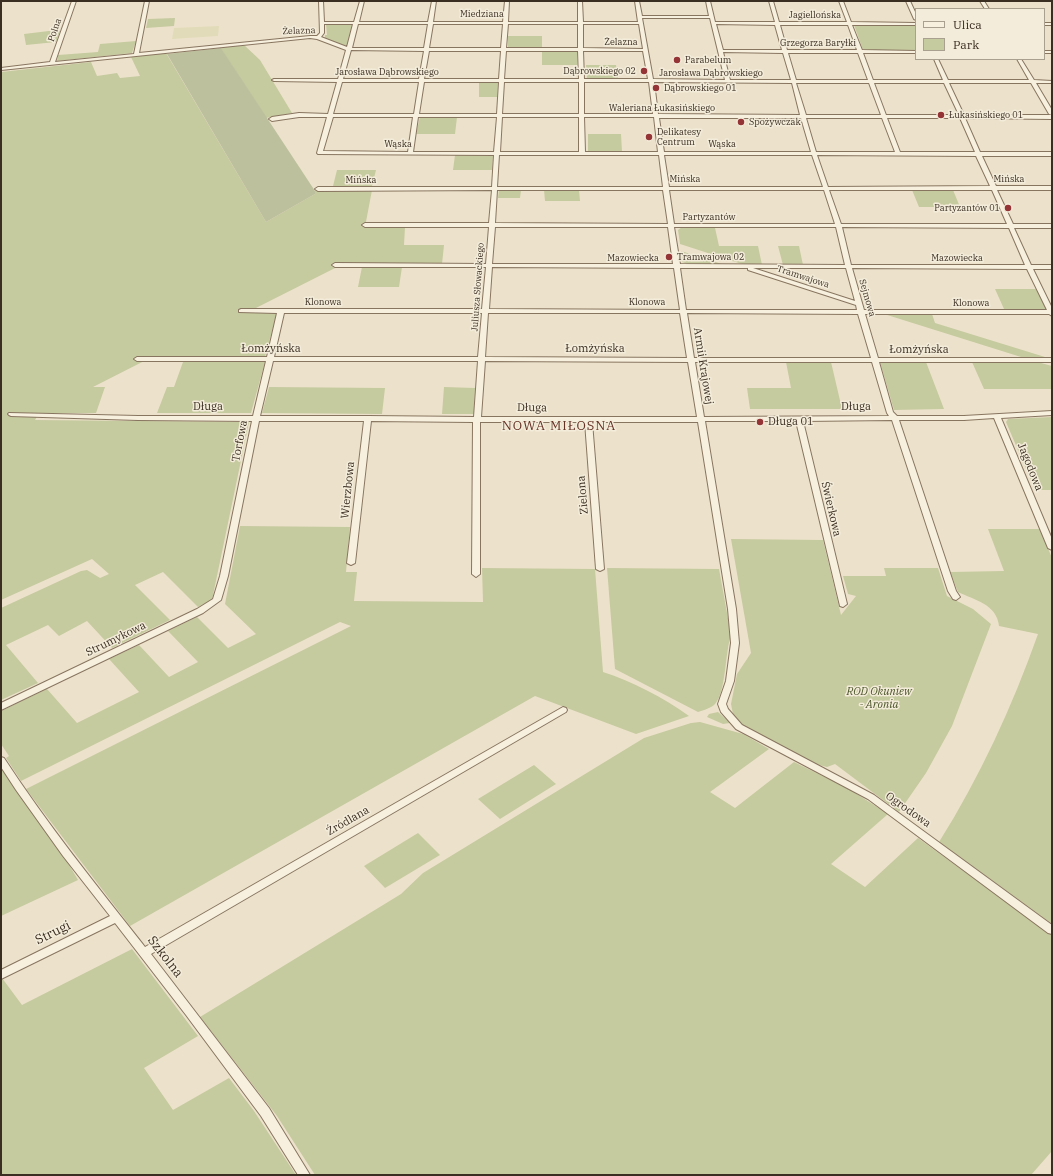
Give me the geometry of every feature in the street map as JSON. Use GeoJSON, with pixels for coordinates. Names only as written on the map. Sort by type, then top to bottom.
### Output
{"type":"FeatureCollection","features":[{"type":"Feature","properties":{"kind":"street","name":"Polna"},"geometry":{"type":"LineString","coordinates":[[52,63],[74,1]]}},
{"type":"Feature","properties":{"kind":"street"},"geometry":{"type":"LineString","coordinates":[[136,54],[147,1]]}},
{"type":"Feature","properties":{"kind":"street"},"geometry":{"type":"LineString","coordinates":[[318,38],[322,33],[322,1]]}},
{"type":"Feature","properties":{"kind":"street"},"geometry":{"type":"LineString","coordinates":[[331,115],[362,1]]}},
{"type":"Feature","properties":{"kind":"street"},"geometry":{"type":"LineString","coordinates":[[410,153],[434,1]]}},
{"type":"Feature","properties":{"kind":"street","name":"Juliusza Słowackiego"},"geometry":{"type":"LineString","coordinates":[[476,574],[477,418],[502,80],[504,22],[507,1]]}},
{"type":"Feature","properties":{"kind":"street"},"geometry":{"type":"LineString","coordinates":[[580,1],[582,153]]}},
{"type":"Feature","properties":{"kind":"street","name":"Armii Krajowej"},"geometry":{"type":"LineString","coordinates":[[637,1],[651,81],[683,311],[727,572],[735,643],[730,680],[722,704],[724,710],[739,727]]}},
{"type":"Feature","properties":{"kind":"street"},"geometry":{"type":"LineString","coordinates":[[708,1],[728,81]]}},
{"type":"Feature","properties":{"kind":"street","name":"Sejmowa"},"geometry":{"type":"LineString","coordinates":[[771,1],[824,188],[839,226],[848,266],[890,413],[895,418],[952,590],[956,597]]}},
{"type":"Feature","properties":{"kind":"street"},"geometry":{"type":"LineString","coordinates":[[841,1],[898,154]]}},
{"type":"Feature","properties":{"kind":"street"},"geometry":{"type":"LineString","coordinates":[[908,1],[915,17]]}},
{"type":"Feature","properties":{"kind":"street","name":"Jagiellońska"},"geometry":{"type":"LineString","coordinates":[[639,17],[777,23],[915,24]]}},
{"type":"Feature","properties":{"kind":"street","name":"Miedziana"},"geometry":{"type":"LineString","coordinates":[[323,23],[640,23]]}},
{"type":"Feature","properties":{"kind":"street","name":"Żelazna"},"geometry":{"type":"LineString","coordinates":[[1,69],[136,54],[318,38],[349,49],[645,50]]}},
{"type":"Feature","properties":{"kind":"street","name":"Grzegorza Baryłki"},"geometry":{"type":"LineString","coordinates":[[721,51],[915,52]]}},
{"type":"Feature","properties":{"kind":"street"},"geometry":{"type":"LineString","coordinates":[[936,60],[1029,267],[1052,313]]}},
{"type":"Feature","properties":{"kind":"street"},"geometry":{"type":"LineString","coordinates":[[1020,60],[1052,114]]}},
{"type":"Feature","properties":{"kind":"street","name":"Jarosława Dąbrowskiego"},"geometry":{"type":"LineString","coordinates":[[274,80],[1052,82]]}},
{"type":"Feature","properties":{"kind":"street","name":"Waleriana Łukasińskiego"},"geometry":{"type":"LineString","coordinates":[[272,119],[299,115],[1052,117]]}},
{"type":"Feature","properties":{"kind":"street","name":"Wąska"},"geometry":{"type":"LineString","coordinates":[[331,115],[320,153],[496,152],[1052,154]]}},
{"type":"Feature","properties":{"kind":"street","name":"Mińska"},"geometry":{"type":"LineString","coordinates":[[318,189],[1052,188]]}},
{"type":"Feature","properties":{"kind":"street","name":"Partyzantów"},"geometry":{"type":"LineString","coordinates":[[365,225],[1052,226]]}},
{"type":"Feature","properties":{"kind":"street","name":"Mazowiecka"},"geometry":{"type":"LineString","coordinates":[[334,265],[1052,267]]}},
{"type":"Feature","properties":{"kind":"street","name":"Tramwajowa"},"geometry":{"type":"LineString","coordinates":[[741,266],[859,304]]}},
{"type":"Feature","properties":{"kind":"street","name":"Klonowa"},"geometry":{"type":"LineString","coordinates":[[241,311],[861,311],[1052,313]]}},
{"type":"Feature","properties":{"kind":"street","name":"Torfowa"},"geometry":{"type":"LineString","coordinates":[[224,576],[256,418],[281,311]]}},
{"type":"Feature","properties":{"kind":"street","name":"Łomżyńska"},"geometry":{"type":"LineString","coordinates":[[137,359],[1052,360]]}},
{"type":"Feature","properties":{"kind":"street","name":"Długa"},"geometry":{"type":"LineString","coordinates":[[11,414],[138,418],[477,418],[588,420],[700,418],[964,418],[1052,413]]}},
{"type":"Feature","properties":{"kind":"street","name":"Jagodowa"},"geometry":{"type":"LineString","coordinates":[[997,416],[1052,548]]}},
{"type":"Feature","properties":{"kind":"street","name":"Wierzbowa"},"geometry":{"type":"LineString","coordinates":[[351,563],[368,418]]}},
{"type":"Feature","properties":{"kind":"street","name":"Świerkowa"},"geometry":{"type":"LineString","coordinates":[[799,419],[842,604]]}},
{"type":"Feature","properties":{"kind":"street","name":"Zielona"},"geometry":{"type":"LineString","coordinates":[[588,420],[600,569]]}},
{"type":"Feature","properties":{"kind":"street","name":"Strumykowa"},"geometry":{"type":"LineString","coordinates":[[1,707],[211,605],[217,600],[224,576]]}},
{"type":"Feature","properties":{"kind":"street","name":"Źródlana"},"geometry":{"type":"LineString","coordinates":[[144,953],[563,710]]}},
{"type":"Feature","properties":{"kind":"street","name":"Ogrodowa"},"geometry":{"type":"LineString","coordinates":[[739,727],[871,798],[1052,930]]}},
{"type":"Feature","properties":{"kind":"street","name":"Szkolna"},"geometry":{"type":"LineString","coordinates":[[1,760],[53,835],[190,1012],[265,1112],[304,1175]]}},
{"type":"Feature","properties":{"kind":"street","name":"Strugi"},"geometry":{"type":"LineString","coordinates":[[1,975],[117,917]]}},
{"type":"Feature","properties":{"kind":"shaded area"},"geometry":{"type":"Polygon","coordinates":[[[219,26],[218,36],[172,39],[174,28],[219,26]]]}},
{"type":"Feature","properties":{"kind":"green space"},"geometry":{"type":"Polygon","coordinates":[[[175,18],[174,26],[146,28],[148,19],[175,18]]]}},
{"type":"Feature","properties":{"kind":"green space"},"geometry":{"type":"Polygon","coordinates":[[[353,23],[347,47],[325,39],[325,35],[327,35],[326,24],[353,23]]]}},
{"type":"Feature","properties":{"kind":"green space"},"geometry":{"type":"Polygon","coordinates":[[[854,25],[915,25],[915,50],[863,50],[854,25]]]}},
{"type":"Feature","properties":{"kind":"green space"},"geometry":{"type":"Polygon","coordinates":[[[57,30],[60,31],[56,42],[26,45],[24,34],[57,30]]]}},
{"type":"Feature","properties":{"kind":"green space"},"geometry":{"type":"Polygon","coordinates":[[[508,36],[542,36],[542,48],[508,48],[508,36]]]}},
{"type":"Feature","properties":{"kind":"green space"},"geometry":{"type":"Polygon","coordinates":[[[136,41],[132,53],[57,61],[58,55],[98,52],[100,44],[136,41]]]}},
{"type":"Feature","properties":{"kind":"green space"},"geometry":{"type":"Polygon","coordinates":[[[244,45],[260,60],[292,113],[266,118],[220,47],[244,45]]]}},
{"type":"Feature","properties":{"kind":"green space"},"geometry":{"type":"Polygon","coordinates":[[[221,48],[315,191],[315,194],[266,222],[167,54],[221,48]]]}},
{"type":"Feature","properties":{"kind":"green space"},"geometry":{"type":"Polygon","coordinates":[[[542,52],[577,52],[577,65],[542,65],[542,52]]]}},
{"type":"Feature","properties":{"kind":"green space"},"geometry":{"type":"Polygon","coordinates":[[[166,53],[266,222],[315,194],[315,190],[372,190],[365,227],[405,227],[404,245],[444,245],[442,264],[345,263],[246,313],[277,313],[265,357],[152,357],[93,387],[105,387],[96,413],[39,413],[35,420],[249,422],[212,600],[198,607],[163,572],[135,585],[170,620],[112,648],[87,621],[59,636],[48,625],[6,645],[38,683],[1,700],[1,608],[81,571],[87,570],[100,578],[109,574],[92,559],[1,600],[1,72],[91,62],[97,76],[117,73],[120,78],[140,76],[131,57],[166,53]]]}},
{"type":"Feature","properties":{"kind":"green space"},"geometry":{"type":"Polygon","coordinates":[[[586,65],[616,65],[618,79],[587,79],[586,65]]]}},
{"type":"Feature","properties":{"kind":"green space"},"geometry":{"type":"Polygon","coordinates":[[[479,82],[498,82],[497,97],[479,97],[479,82]]]}},
{"type":"Feature","properties":{"kind":"green space"},"geometry":{"type":"Polygon","coordinates":[[[420,117],[457,117],[455,134],[416,134],[420,117]]]}},
{"type":"Feature","properties":{"kind":"green space"},"geometry":{"type":"Polygon","coordinates":[[[588,134],[621,134],[622,152],[588,151],[588,134]]]}},
{"type":"Feature","properties":{"kind":"green space"},"geometry":{"type":"Polygon","coordinates":[[[493,154],[492,170],[453,170],[455,155],[493,154]]]}},
{"type":"Feature","properties":{"kind":"green space"},"geometry":{"type":"Polygon","coordinates":[[[337,170],[376,170],[372,186],[333,186],[337,170]]]}},
{"type":"Feature","properties":{"kind":"green space"},"geometry":{"type":"Polygon","coordinates":[[[499,190],[521,190],[520,198],[498,198],[499,190]]]}},
{"type":"Feature","properties":{"kind":"green space"},"geometry":{"type":"Polygon","coordinates":[[[544,190],[579,190],[580,201],[545,201],[544,190]]]}},
{"type":"Feature","properties":{"kind":"green space"},"geometry":{"type":"Polygon","coordinates":[[[912,190],[953,190],[960,207],[919,207],[912,190]]]}},
{"type":"Feature","properties":{"kind":"green space"},"geometry":{"type":"Polygon","coordinates":[[[682,227],[715,228],[719,246],[758,246],[762,265],[745,265],[680,244],[678,230],[682,227]]]}},
{"type":"Feature","properties":{"kind":"green space"},"geometry":{"type":"Polygon","coordinates":[[[778,246],[799,246],[803,265],[783,265],[778,246]]]}},
{"type":"Feature","properties":{"kind":"green space"},"geometry":{"type":"Polygon","coordinates":[[[681,251],[725,265],[688,264],[682,262],[681,251]]]}},
{"type":"Feature","properties":{"kind":"green space"},"geometry":{"type":"Polygon","coordinates":[[[362,267],[402,267],[399,287],[358,287],[362,267]]]}},
{"type":"Feature","properties":{"kind":"green space"},"geometry":{"type":"Polygon","coordinates":[[[995,289],[1037,289],[1046,309],[1004,309],[995,289]]]}},
{"type":"Feature","properties":{"kind":"green space"},"geometry":{"type":"Polygon","coordinates":[[[884,314],[932,314],[935,323],[1045,357],[1021,357],[884,314]]]}},
{"type":"Feature","properties":{"kind":"green space"},"geometry":{"type":"Polygon","coordinates":[[[183,362],[265,362],[251,413],[157,413],[167,387],[174,387],[183,362]]]}},
{"type":"Feature","properties":{"kind":"green space"},"geometry":{"type":"Polygon","coordinates":[[[786,362],[831,362],[842,409],[750,409],[747,388],[791,388],[786,362]]]}},
{"type":"Feature","properties":{"kind":"green space"},"geometry":{"type":"Polygon","coordinates":[[[880,362],[926,362],[944,409],[894,410],[880,362]]]}},
{"type":"Feature","properties":{"kind":"green space"},"geometry":{"type":"Polygon","coordinates":[[[972,362],[1041,363],[1052,366],[1052,389],[984,389],[972,362]]]}},
{"type":"Feature","properties":{"kind":"green space"},"geometry":{"type":"Polygon","coordinates":[[[269,387],[385,388],[382,414],[262,413],[269,387]]]}},
{"type":"Feature","properties":{"kind":"green space"},"geometry":{"type":"Polygon","coordinates":[[[444,387],[475,388],[474,414],[442,414],[444,387]]]}},
{"type":"Feature","properties":{"kind":"green space"},"geometry":{"type":"Polygon","coordinates":[[[1052,417],[1052,490],[1035,490],[1006,422],[1008,419],[1052,417]]]}},
{"type":"Feature","properties":{"kind":"green space"},"geometry":{"type":"Polygon","coordinates":[[[240,526],[350,527],[346,572],[357,572],[354,601],[483,602],[482,568],[595,569],[603,672],[648,691],[689,716],[636,734],[535,696],[130,926],[26,789],[351,626],[340,622],[21,781],[6,758],[9,756],[1,744],[1,711],[47,689],[77,723],[139,692],[109,659],[139,645],[169,677],[198,662],[168,631],[197,617],[228,648],[256,634],[225,604],[240,526]]]}},
{"type":"Feature","properties":{"kind":"green space"},"geometry":{"type":"Polygon","coordinates":[[[988,529],[1040,529],[1052,558],[1052,924],[939,842],[968,792],[994,741],[1006,715],[1038,634],[999,626],[994,613],[989,608],[977,600],[958,592],[950,572],[1004,571],[988,529]]]}},
{"type":"Feature","properties":{"kind":"green space","name":"ROD Okuniew - Aronia"},"geometry":{"type":"Polygon","coordinates":[[[731,539],[823,540],[841,615],[856,596],[848,594],[843,576],[886,576],[884,568],[938,568],[947,596],[973,609],[991,624],[952,726],[926,773],[899,812],[835,764],[827,767],[815,764],[739,724],[733,714],[731,704],[737,674],[751,653],[731,539]]]}},
{"type":"Feature","properties":{"kind":"green space"},"geometry":{"type":"Polygon","coordinates":[[[607,568],[719,569],[731,635],[721,691],[719,699],[715,704],[698,712],[615,669],[607,568]]]}},
{"type":"Feature","properties":{"kind":"green space"},"geometry":{"type":"Polygon","coordinates":[[[718,712],[730,723],[723,724],[707,717],[709,714],[718,712]]]}},
{"type":"Feature","properties":{"kind":"green space"},"geometry":{"type":"Polygon","coordinates":[[[700,722],[743,734],[769,749],[710,792],[735,808],[794,762],[849,789],[888,814],[831,864],[865,887],[918,838],[1052,935],[1052,1151],[1031,1175],[315,1175],[277,1116],[200,1017],[401,894],[423,873],[644,738],[691,723],[700,722]]]}},
{"type":"Feature","properties":{"kind":"green space"},"geometry":{"type":"Polygon","coordinates":[[[534,765],[556,784],[500,819],[478,799],[534,765]]]}},
{"type":"Feature","properties":{"kind":"green space"},"geometry":{"type":"Polygon","coordinates":[[[1,767],[12,785],[61,851],[78,880],[1,916],[1,767]]]}},
{"type":"Feature","properties":{"kind":"green space"},"geometry":{"type":"Polygon","coordinates":[[[418,833],[440,855],[385,888],[364,866],[418,833]]]}},
{"type":"Feature","properties":{"kind":"green space"},"geometry":{"type":"Polygon","coordinates":[[[132,949],[198,1036],[144,1068],[173,1110],[229,1078],[254,1111],[296,1175],[1,1175],[1,979],[2,978],[22,1005],[132,949]]]}},
{"type":"Feature","properties":{"kind":"place","name":"Parabelum"},"geometry":{"type":"Point","coordinates":[677,60]}},
{"type":"Feature","properties":{"kind":"place","name":"Dąbrowskiego 02"},"geometry":{"type":"Point","coordinates":[644,71]}},
{"type":"Feature","properties":{"kind":"place","name":"Dąbrowskiego 01"},"geometry":{"type":"Point","coordinates":[656,88]}},
{"type":"Feature","properties":{"kind":"place","name":"Łukasińskiego 01"},"geometry":{"type":"Point","coordinates":[941,115]}},
{"type":"Feature","properties":{"kind":"place","name":"Spożywczak"},"geometry":{"type":"Point","coordinates":[741,122]}},
{"type":"Feature","properties":{"kind":"place","name":"Delikatesy Centrum"},"geometry":{"type":"Point","coordinates":[649,137]}},
{"type":"Feature","properties":{"kind":"place","name":"Partyzantów 01"},"geometry":{"type":"Point","coordinates":[1008,208]}},
{"type":"Feature","properties":{"kind":"place","name":"Tramwajowa 02"},"geometry":{"type":"Point","coordinates":[669,257]}},
{"type":"Feature","properties":{"kind":"place","name":"Długa 01"},"geometry":{"type":"Point","coordinates":[760,422]}},
{"type":"Feature","properties":{"kind":"district","name":"NOWA MIŁOSNA"},"geometry":{"type":"Point","coordinates":[559,426]}}]}
